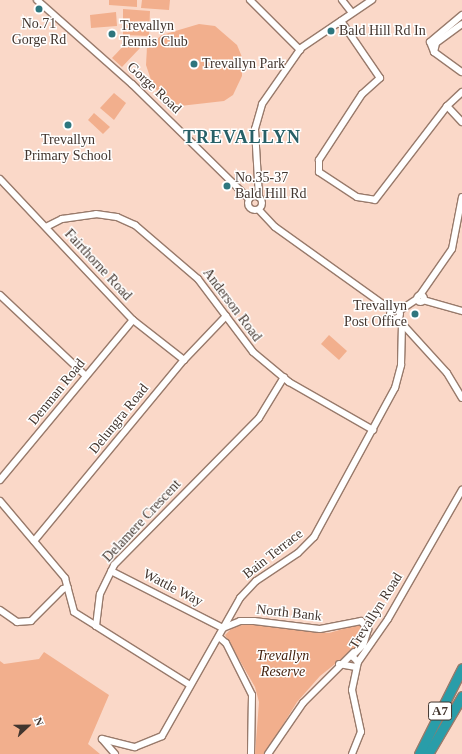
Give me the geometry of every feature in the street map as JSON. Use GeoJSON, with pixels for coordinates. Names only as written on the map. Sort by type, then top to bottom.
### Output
{"type":"FeatureCollection","features":[{"type":"Feature","properties":{"kind":"highway","name":"A7"},"geometry":{"type":"LineString","coordinates":[[419,754],[462,668]]}},
{"type":"Feature","properties":{"kind":"highway","name":"A7"},"geometry":{"type":"LineString","coordinates":[[428,754],[462,696]]}},
{"type":"Feature","properties":{"kind":"street","name":"Gorge Road"},"geometry":{"type":"LineString","coordinates":[[37,0],[132,84],[249,199],[250,208],[259,210]]}},
{"type":"Feature","properties":{"kind":"street"},"geometry":{"type":"LineString","coordinates":[[250,0],[300,50]]}},
{"type":"Feature","properties":{"kind":"street"},"geometry":{"type":"LineString","coordinates":[[342,0],[352,13]]}},
{"type":"Feature","properties":{"kind":"street"},"geometry":{"type":"LineString","coordinates":[[372,0],[300,50],[265,100],[257,119],[259,197],[262,202],[259,210],[275,227],[391,310],[399,311],[420,298],[424,285],[452,249],[462,198]]}},
{"type":"Feature","properties":{"kind":"street"},"geometry":{"type":"LineString","coordinates":[[462,15],[432,37],[430,46],[434,52],[462,72]]}},
{"type":"Feature","properties":{"kind":"street"},"geometry":{"type":"LineString","coordinates":[[341,21],[380,78],[362,94],[317,165],[319,172],[357,197],[371,201],[378,198],[447,106],[462,92]]}},
{"type":"Feature","properties":{"kind":"street"},"geometry":{"type":"LineString","coordinates":[[434,52],[436,43],[462,24]]}},
{"type":"Feature","properties":{"kind":"street"},"geometry":{"type":"LineString","coordinates":[[447,106],[462,122]]}},
{"type":"Feature","properties":{"kind":"street","name":"Fairthorne Road"},"geometry":{"type":"LineString","coordinates":[[0,180],[133,320],[184,360]]}},
{"type":"Feature","properties":{"kind":"street"},"geometry":{"type":"LineString","coordinates":[[249,199],[259,197]]}},
{"type":"Feature","properties":{"kind":"street","name":"Anderson Road"},"geometry":{"type":"LineString","coordinates":[[46,227],[62,219],[96,214],[127,220],[191,271],[226,316],[244,344],[284,377],[373,430]]}},
{"type":"Feature","properties":{"kind":"street"},"geometry":{"type":"LineString","coordinates":[[0,295],[86,376]]}},
{"type":"Feature","properties":{"kind":"street"},"geometry":{"type":"LineString","coordinates":[[420,298],[462,311]]}},
{"type":"Feature","properties":{"kind":"street"},"geometry":{"type":"LineString","coordinates":[[391,310],[392,318],[398,318]]}},
{"type":"Feature","properties":{"kind":"street"},"geometry":{"type":"LineString","coordinates":[[399,311],[398,318],[402,324],[447,373],[462,398]]}},
{"type":"Feature","properties":{"kind":"street","name":"Delungra Road"},"geometry":{"type":"LineString","coordinates":[[34,541],[184,360],[226,316]]}},
{"type":"Feature","properties":{"kind":"street","name":"Denman Road"},"geometry":{"type":"LineString","coordinates":[[0,480],[133,320]]}},
{"type":"Feature","properties":{"kind":"street","name":"Bain Terrace"},"geometry":{"type":"LineString","coordinates":[[114,754],[102,739],[128,748],[158,740],[219,637],[233,610],[256,581],[298,553],[314,537],[373,430],[399,375],[402,324]]}},
{"type":"Feature","properties":{"kind":"street","name":"Delamere Crescent"},"geometry":{"type":"LineString","coordinates":[[96,626],[100,594],[111,571],[143,533],[259,418],[284,377]]}},
{"type":"Feature","properties":{"kind":"street","name":"Trevallyn Road"},"geometry":{"type":"LineString","coordinates":[[352,754],[361,732],[352,690],[357,665],[388,619],[462,490]]}},
{"type":"Feature","properties":{"kind":"street"},"geometry":{"type":"LineString","coordinates":[[0,501],[34,541],[68,587],[74,612],[190,685]]}},
{"type":"Feature","properties":{"kind":"street","name":"Wattle Way"},"geometry":{"type":"LineString","coordinates":[[111,571],[223,628]]}},
{"type":"Feature","properties":{"kind":"street"},"geometry":{"type":"LineString","coordinates":[[0,610],[17,622],[31,621],[63,589],[68,587]]}},
{"type":"Feature","properties":{"kind":"street"},"geometry":{"type":"LineString","coordinates":[[233,610],[240,621]]}},
{"type":"Feature","properties":{"kind":"street","name":"North Bank"},"geometry":{"type":"LineString","coordinates":[[223,628],[240,621],[320,630],[362,621],[368,629],[363,645],[339,664],[303,703],[268,754]]}},
{"type":"Feature","properties":{"kind":"street"},"geometry":{"type":"LineString","coordinates":[[219,637],[252,695],[251,754]]}},
{"type":"Feature","properties":{"kind":"street"},"geometry":{"type":"LineString","coordinates":[[354,652],[353,659],[357,665]]}},
{"type":"Feature","properties":{"kind":"street"},"geometry":{"type":"LineString","coordinates":[[339,664],[357,665]]}},
{"type":"Feature","properties":{"kind":"green space"},"geometry":{"type":"Polygon","coordinates":[[[109,0],[137,0],[137,7],[109,5],[109,0]]]}},
{"type":"Feature","properties":{"kind":"green space"},"geometry":{"type":"Polygon","coordinates":[[[142,0],[170,0],[169,10],[141,8],[142,0]]]}},
{"type":"Feature","properties":{"kind":"green space"},"geometry":{"type":"Polygon","coordinates":[[[123,9],[150,11],[149,36],[123,35],[123,9]]]}},
{"type":"Feature","properties":{"kind":"green space"},"geometry":{"type":"Polygon","coordinates":[[[116,12],[117,26],[91,28],[90,15],[116,12]]]}},
{"type":"Feature","properties":{"kind":"green space","name":"Trevallyn Park"},"geometry":{"type":"Polygon","coordinates":[[[199,24],[215,26],[237,45],[242,57],[242,76],[233,95],[224,101],[180,106],[166,100],[153,86],[146,65],[147,47],[162,35],[199,24]]]}},
{"type":"Feature","properties":{"kind":"green space"},"geometry":{"type":"Polygon","coordinates":[[[130,39],[140,48],[122,67],[112,58],[130,39]]]}},
{"type":"Feature","properties":{"kind":"green space"},"geometry":{"type":"Polygon","coordinates":[[[114,93],[126,103],[114,120],[100,108],[114,93]]]}},
{"type":"Feature","properties":{"kind":"green space"},"geometry":{"type":"Polygon","coordinates":[[[94,113],[110,127],[103,134],[88,120],[94,113]]]}},
{"type":"Feature","properties":{"kind":"green space"},"geometry":{"type":"Polygon","coordinates":[[[329,335],[347,351],[339,360],[321,344],[329,335]]]}},
{"type":"Feature","properties":{"kind":"green space","name":"Trevallyn Reserve"},"geometry":{"type":"Polygon","coordinates":[[[252,624],[329,633],[360,624],[365,632],[360,644],[320,676],[297,702],[265,754],[255,754],[259,702],[255,687],[225,635],[234,626],[252,624]]]}},
{"type":"Feature","properties":{"kind":"green space"},"geometry":{"type":"Polygon","coordinates":[[[44,652],[109,695],[88,744],[100,754],[0,754],[0,661],[4,664],[39,659],[44,652]]]}},
{"type":"Feature","properties":{"kind":"place","name":"No.71 Gorge Rd"},"geometry":{"type":"Point","coordinates":[39,9]}},
{"type":"Feature","properties":{"kind":"place","name":"Bald Hill Rd In"},"geometry":{"type":"Point","coordinates":[331,31]}},
{"type":"Feature","properties":{"kind":"place","name":"Trevallyn Tennis Club"},"geometry":{"type":"Point","coordinates":[112,34]}},
{"type":"Feature","properties":{"kind":"place","name":"Trevallyn Park"},"geometry":{"type":"Point","coordinates":[194,64]}},
{"type":"Feature","properties":{"kind":"place","name":"Trevallyn Primary School"},"geometry":{"type":"Point","coordinates":[68,125]}},
{"type":"Feature","properties":{"kind":"place","name":"No.35-37 Bald Hill Rd"},"geometry":{"type":"Point","coordinates":[227,186]}},
{"type":"Feature","properties":{"kind":"place","name":"Trevallyn Post Office"},"geometry":{"type":"Point","coordinates":[415,314]}},
{"type":"Feature","properties":{"kind":"district","name":"TREVALLYN"},"geometry":{"type":"Point","coordinates":[242,137]}}]}
